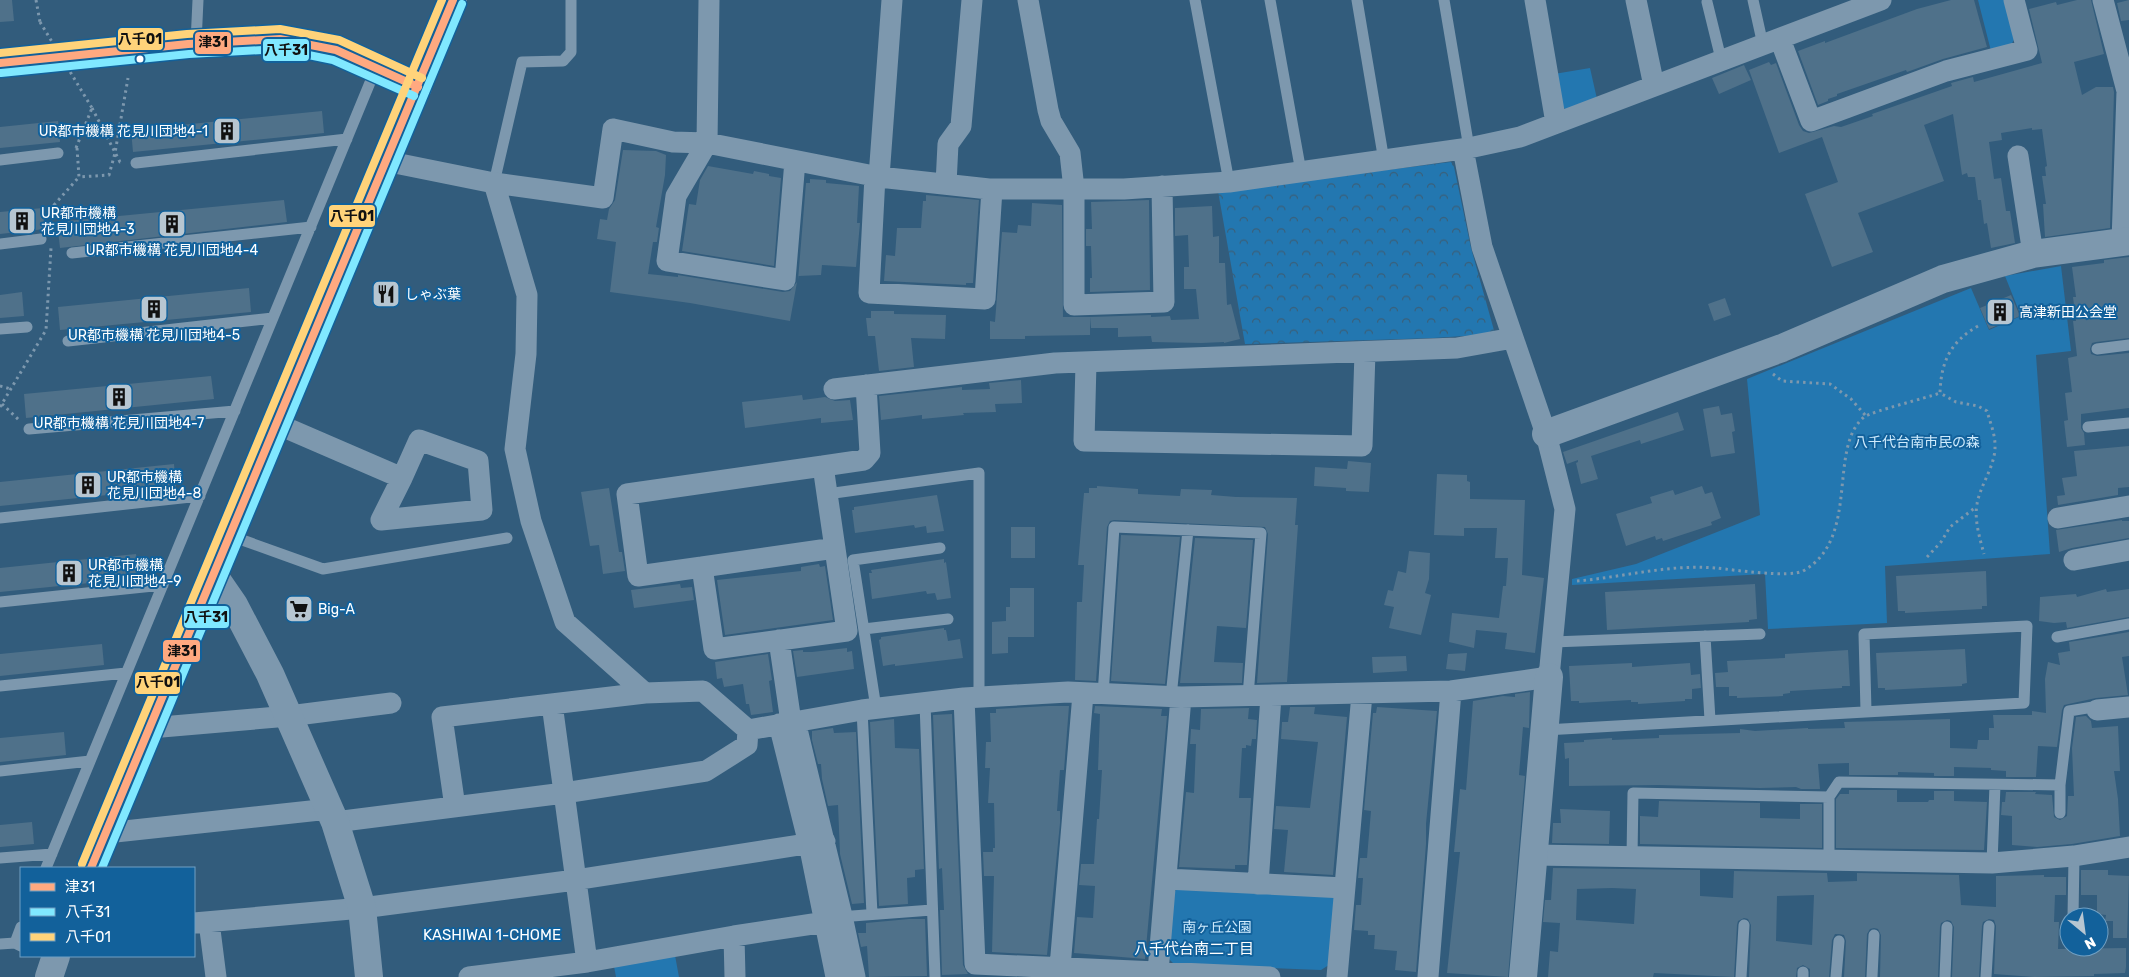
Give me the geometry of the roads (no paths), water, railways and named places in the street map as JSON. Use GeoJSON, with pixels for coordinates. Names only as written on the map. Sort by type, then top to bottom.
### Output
{"type":"FeatureCollection","features":[{"type":"Feature","properties":{"kind":"street"},"geometry":{"type":"LineString","coordinates":[[91,867],[453,0]]}},
{"type":"Feature","properties":{"kind":"street"},"geometry":{"type":"LineString","coordinates":[[709,0],[707,144],[676,196],[667,261],[785,280],[795,160]]}},
{"type":"Feature","properties":{"kind":"street"},"geometry":{"type":"LineString","coordinates":[[892,0],[869,293],[985,299],[992,189]]}},
{"type":"Feature","properties":{"kind":"street"},"geometry":{"type":"LineString","coordinates":[[946,184],[948,144],[961,126],[972,0]]}},
{"type":"Feature","properties":{"kind":"street"},"geometry":{"type":"LineString","coordinates":[[1028,0],[1051,121],[1070,153],[1074,189],[1074,305],[1164,302],[1162,186]]}},
{"type":"Feature","properties":{"kind":"street"},"geometry":{"type":"LineString","coordinates":[[1535,0],[1556,123]]}},
{"type":"Feature","properties":{"kind":"street"},"geometry":{"type":"LineString","coordinates":[[1636,0],[1654,86]]}},
{"type":"Feature","properties":{"kind":"street"},"geometry":{"type":"LineString","coordinates":[[385,161],[494,183],[602,198],[613,129],[673,142],[707,144],[877,176],[992,189],[1074,189],[1229,182],[1466,149],[1520,137],[1721,59],[1772,42],[1827,9],[1881,0]]}},
{"type":"Feature","properties":{"kind":"street"},"geometry":{"type":"LineString","coordinates":[[1772,42],[1811,121],[1946,71],[2027,50],[2014,0]]}},
{"type":"Feature","properties":{"kind":"street"},"geometry":{"type":"LineString","coordinates":[[1546,434],[1782,348],[1943,279],[2033,254],[2125,241],[2127,91],[2103,0]]}},
{"type":"Feature","properties":{"kind":"street"},"geometry":{"type":"LineString","coordinates":[[0,63],[196,44],[280,40],[336,50],[418,87]]}},
{"type":"Feature","properties":{"kind":"street"},"geometry":{"type":"LineString","coordinates":[[1466,149],[1482,247],[1546,434],[1565,509],[1524,977]]}},
{"type":"Feature","properties":{"kind":"street"},"geometry":{"type":"LineString","coordinates":[[2018,156],[2033,254]]}},
{"type":"Feature","properties":{"kind":"street"},"geometry":{"type":"LineString","coordinates":[[494,183],[527,295],[526,354],[515,449],[532,520],[565,622],[645,694]]}},
{"type":"Feature","properties":{"kind":"street"},"geometry":{"type":"LineString","coordinates":[[834,389],[1055,363],[1457,348],[1513,338]]}},
{"type":"Feature","properties":{"kind":"street"},"geometry":{"type":"LineString","coordinates":[[1086,363],[1084,441],[1362,446],[1365,352]]}},
{"type":"Feature","properties":{"kind":"street"},"geometry":{"type":"LineString","coordinates":[[835,548],[638,576],[626,494],[864,460],[870,453],[866,386]]}},
{"type":"Feature","properties":{"kind":"street"},"geometry":{"type":"LineString","coordinates":[[277,424],[402,478]]}},
{"type":"Feature","properties":{"kind":"street"},"geometry":{"type":"LineString","coordinates":[[420,440],[478,461],[482,510],[381,520],[402,478],[420,440]]}},
{"type":"Feature","properties":{"kind":"street"},"geometry":{"type":"LineString","coordinates":[[702,567],[714,649],[847,631],[824,466]]}},
{"type":"Feature","properties":{"kind":"street"},"geometry":{"type":"LineString","coordinates":[[2058,518],[2129,506]]}},
{"type":"Feature","properties":{"kind":"street"},"geometry":{"type":"LineString","coordinates":[[2074,560],[2129,550]]}},
{"type":"Feature","properties":{"kind":"street"},"geometry":{"type":"LineString","coordinates":[[214,576],[234,606],[270,674],[332,815],[362,908],[370,977]]}},
{"type":"Feature","properties":{"kind":"street"},"geometry":{"type":"LineString","coordinates":[[779,640],[788,723],[834,919],[854,977]]}},
{"type":"Feature","properties":{"kind":"street"},"geometry":{"type":"LineString","coordinates":[[748,730],[869,709],[971,698],[1068,692],[1176,697],[1451,691],[1549,677]]}},
{"type":"Feature","properties":{"kind":"street"},"geometry":{"type":"LineString","coordinates":[[455,806],[442,717],[645,694],[703,691],[748,730]]}},
{"type":"Feature","properties":{"kind":"street"},"geometry":{"type":"LineString","coordinates":[[1428,977],[1451,691]]}},
{"type":"Feature","properties":{"kind":"street"},"geometry":{"type":"LineString","coordinates":[[1060,967],[1093,694]]}},
{"type":"Feature","properties":{"kind":"street"},"geometry":{"type":"LineString","coordinates":[[1337,977],[1362,694]]}},
{"type":"Feature","properties":{"kind":"street"},"geometry":{"type":"LineString","coordinates":[[1258,884],[1271,696]]}},
{"type":"Feature","properties":{"kind":"street"},"geometry":{"type":"LineString","coordinates":[[1158,972],[1166,879],[1176,697]]}},
{"type":"Feature","properties":{"kind":"street"},"geometry":{"type":"LineString","coordinates":[[971,698],[975,964],[1270,977]]}},
{"type":"Feature","properties":{"kind":"street"},"geometry":{"type":"LineString","coordinates":[[150,728],[289,716],[391,704]]}},
{"type":"Feature","properties":{"kind":"street"},"geometry":{"type":"LineString","coordinates":[[552,704],[587,962]]}},
{"type":"Feature","properties":{"kind":"street"},"geometry":{"type":"LineString","coordinates":[[2097,710],[2129,707]]}},
{"type":"Feature","properties":{"kind":"street"},"geometry":{"type":"LineString","coordinates":[[106,833],[455,806],[706,771],[747,745],[748,730]]}},
{"type":"Feature","properties":{"kind":"street"},"geometry":{"type":"LineString","coordinates":[[216,977],[202,922],[362,908],[575,880],[817,843]]}},
{"type":"Feature","properties":{"kind":"street"},"geometry":{"type":"LineString","coordinates":[[1535,855],[1992,863],[2074,856],[2129,847]]}},
{"type":"Feature","properties":{"kind":"street"},"geometry":{"type":"LineString","coordinates":[[1166,879],[1344,888]]}},
{"type":"Feature","properties":{"kind":"street"},"geometry":{"type":"LineString","coordinates":[[468,977],[587,962],[834,919]]}},
{"type":"Feature","properties":{"kind":"street"},"geometry":{"type":"LineString","coordinates":[[834,919],[836,977]]}},
{"type":"Feature","properties":{"kind":"street"},"geometry":{"type":"LineString","coordinates":[[734,936],[735,977]]}},
{"type":"Feature","properties":{"kind":"lane"},"geometry":{"type":"LineString","coordinates":[[196,44],[198,0]]}},
{"type":"Feature","properties":{"kind":"lane"},"geometry":{"type":"LineString","coordinates":[[494,183],[522,62],[563,61],[571,52],[571,0]]}},
{"type":"Feature","properties":{"kind":"lane"},"geometry":{"type":"LineString","coordinates":[[1195,0],[1229,182]]}},
{"type":"Feature","properties":{"kind":"lane"},"geometry":{"type":"LineString","coordinates":[[1270,0],[1301,172]]}},
{"type":"Feature","properties":{"kind":"lane"},"geometry":{"type":"LineString","coordinates":[[1357,0],[1384,160]]}},
{"type":"Feature","properties":{"kind":"lane"},"geometry":{"type":"LineString","coordinates":[[1444,0],[1466,149]]}},
{"type":"Feature","properties":{"kind":"lane"},"geometry":{"type":"LineString","coordinates":[[1753,0],[1772,42]]}},
{"type":"Feature","properties":{"kind":"lane"},"geometry":{"type":"LineString","coordinates":[[1707,2],[1721,59]]}},
{"type":"Feature","properties":{"kind":"lane"},"geometry":{"type":"LineString","coordinates":[[46,867],[376,68]]}},
{"type":"Feature","properties":{"kind":"lane"},"geometry":{"type":"LineString","coordinates":[[136,163],[347,139]]}},
{"type":"Feature","properties":{"kind":"lane"},"geometry":{"type":"LineString","coordinates":[[0,160],[58,153]]}},
{"type":"Feature","properties":{"kind":"lane"},"geometry":{"type":"LineString","coordinates":[[72,253],[311,227]]}},
{"type":"Feature","properties":{"kind":"lane"},"geometry":{"type":"LineString","coordinates":[[0,244],[46,239]]}},
{"type":"Feature","properties":{"kind":"lane"},"geometry":{"type":"LineString","coordinates":[[68,341],[273,318]]}},
{"type":"Feature","properties":{"kind":"lane"},"geometry":{"type":"LineString","coordinates":[[0,329],[27,327]]}},
{"type":"Feature","properties":{"kind":"lane"},"geometry":{"type":"LineString","coordinates":[[2097,348],[2129,345]]}},
{"type":"Feature","properties":{"kind":"lane"},"geometry":{"type":"LineString","coordinates":[[29,429],[235,411]]}},
{"type":"Feature","properties":{"kind":"lane"},"geometry":{"type":"LineString","coordinates":[[2088,427],[2129,423]]}},
{"type":"Feature","properties":{"kind":"lane"},"geometry":{"type":"LineString","coordinates":[[827,494],[979,473],[971,698]]}},
{"type":"Feature","properties":{"kind":"lane"},"geometry":{"type":"LineString","coordinates":[[0,518],[200,496]]}},
{"type":"Feature","properties":{"kind":"lane"},"geometry":{"type":"LineString","coordinates":[[1093,694],[1114,527],[1261,533],[1248,696]]}},
{"type":"Feature","properties":{"kind":"lane"},"geometry":{"type":"LineString","coordinates":[[1176,697],[1188,530]]}},
{"type":"Feature","properties":{"kind":"lane"},"geometry":{"type":"LineString","coordinates":[[231,536],[323,569],[506,538]]}},
{"type":"Feature","properties":{"kind":"lane"},"geometry":{"type":"LineString","coordinates":[[872,914],[869,709],[864,629],[853,560],[940,548]]}},
{"type":"Feature","properties":{"kind":"lane"},"geometry":{"type":"LineString","coordinates":[[0,602],[163,585]]}},
{"type":"Feature","properties":{"kind":"lane"},"geometry":{"type":"LineString","coordinates":[[864,629],[948,619]]}},
{"type":"Feature","properties":{"kind":"lane"},"geometry":{"type":"LineString","coordinates":[[2057,637],[2129,624]]}},
{"type":"Feature","properties":{"kind":"lane"},"geometry":{"type":"LineString","coordinates":[[1545,730],[2024,702],[2027,626],[1864,634],[1866,711]]}},
{"type":"Feature","properties":{"kind":"lane"},"geometry":{"type":"LineString","coordinates":[[1553,642],[1760,634]]}},
{"type":"Feature","properties":{"kind":"lane"},"geometry":{"type":"LineString","coordinates":[[1705,636],[1710,720]]}},
{"type":"Feature","properties":{"kind":"lane"},"geometry":{"type":"LineString","coordinates":[[0,686],[126,673]]}},
{"type":"Feature","properties":{"kind":"lane"},"geometry":{"type":"LineString","coordinates":[[925,703],[935,977]]}},
{"type":"Feature","properties":{"kind":"lane"},"geometry":{"type":"LineString","coordinates":[[2060,812],[2060,785],[2069,711],[2093,708],[2097,710]]}},
{"type":"Feature","properties":{"kind":"lane"},"geometry":{"type":"LineString","coordinates":[[0,771],[90,761]]}},
{"type":"Feature","properties":{"kind":"lane"},"geometry":{"type":"LineString","coordinates":[[1829,861],[1829,797],[1839,782],[2060,785]]}},
{"type":"Feature","properties":{"kind":"lane"},"geometry":{"type":"LineString","coordinates":[[1992,863],[1995,785]]}},
{"type":"Feature","properties":{"kind":"lane"},"geometry":{"type":"LineString","coordinates":[[1632,857],[1633,793],[1829,797]]}},
{"type":"Feature","properties":{"kind":"lane"},"geometry":{"type":"LineString","coordinates":[[0,858],[52,854]]}},
{"type":"Feature","properties":{"kind":"lane"},"geometry":{"type":"LineString","coordinates":[[2072,907],[2074,856]]}},
{"type":"Feature","properties":{"kind":"lane"},"geometry":{"type":"LineString","coordinates":[[834,919],[872,914],[932,910]]}},
{"type":"Feature","properties":{"kind":"lane"},"geometry":{"type":"LineString","coordinates":[[1741,977],[1744,924]]}},
{"type":"Feature","properties":{"kind":"lane"},"geometry":{"type":"LineString","coordinates":[[1986,977],[1989,926]]}},
{"type":"Feature","properties":{"kind":"lane"},"geometry":{"type":"LineString","coordinates":[[1945,977],[1947,927]]}},
{"type":"Feature","properties":{"kind":"lane"},"geometry":{"type":"LineString","coordinates":[[1872,977],[1874,934]]}},
{"type":"Feature","properties":{"kind":"lane"},"geometry":{"type":"LineString","coordinates":[[1836,977],[1839,941]]}},
{"type":"Feature","properties":{"kind":"lane"},"geometry":{"type":"LineString","coordinates":[[0,944],[18,944]]}},
{"type":"Feature","properties":{"kind":"place","name":"UR都市機構 花見川団地4-1"},"geometry":{"type":"Point","coordinates":[227,131]}},
{"type":"Feature","properties":{"kind":"place","name":"UR都市機構 花見川団地4-3"},"geometry":{"type":"Point","coordinates":[22,221]}},
{"type":"Feature","properties":{"kind":"place","name":"UR都市機構 花見川団地4-4"},"geometry":{"type":"Point","coordinates":[172,224]}},
{"type":"Feature","properties":{"kind":"place","name":"しゃぶ葉"},"geometry":{"type":"Point","coordinates":[386,294]}},
{"type":"Feature","properties":{"kind":"place","name":"UR都市機構 花見川団地4-5"},"geometry":{"type":"Point","coordinates":[154,309]}},
{"type":"Feature","properties":{"kind":"place","name":"高津新田公会堂"},"geometry":{"type":"Point","coordinates":[2000,312]}},
{"type":"Feature","properties":{"kind":"place","name":"UR都市機構 花見川団地4-7"},"geometry":{"type":"Point","coordinates":[119,397]}},
{"type":"Feature","properties":{"kind":"place","name":"UR都市機構 花見川団地4-8"},"geometry":{"type":"Point","coordinates":[88,485]}},
{"type":"Feature","properties":{"kind":"place","name":"UR都市機構 花見川団地4-9"},"geometry":{"type":"Point","coordinates":[69,573]}},
{"type":"Feature","properties":{"kind":"place","name":"Big-A"},"geometry":{"type":"Point","coordinates":[299,609]}},
{"type":"Feature","properties":{"kind":"district","name":"KASHIWAI 1-CHOME"},"geometry":{"type":"Point","coordinates":[492,935]}},
{"type":"Feature","properties":{"kind":"district","name":"八千代台南二丁目"},"geometry":{"type":"Point","coordinates":[1194,949]}},
{"type":"Feature","properties":{"kind":"park label","name":"八千代台南市民の森"},"geometry":{"type":"Point","coordinates":[1917,442]}},
{"type":"Feature","properties":{"kind":"park label","name":"南ヶ丘公園"},"geometry":{"type":"Point","coordinates":[1217,927]}}]}
